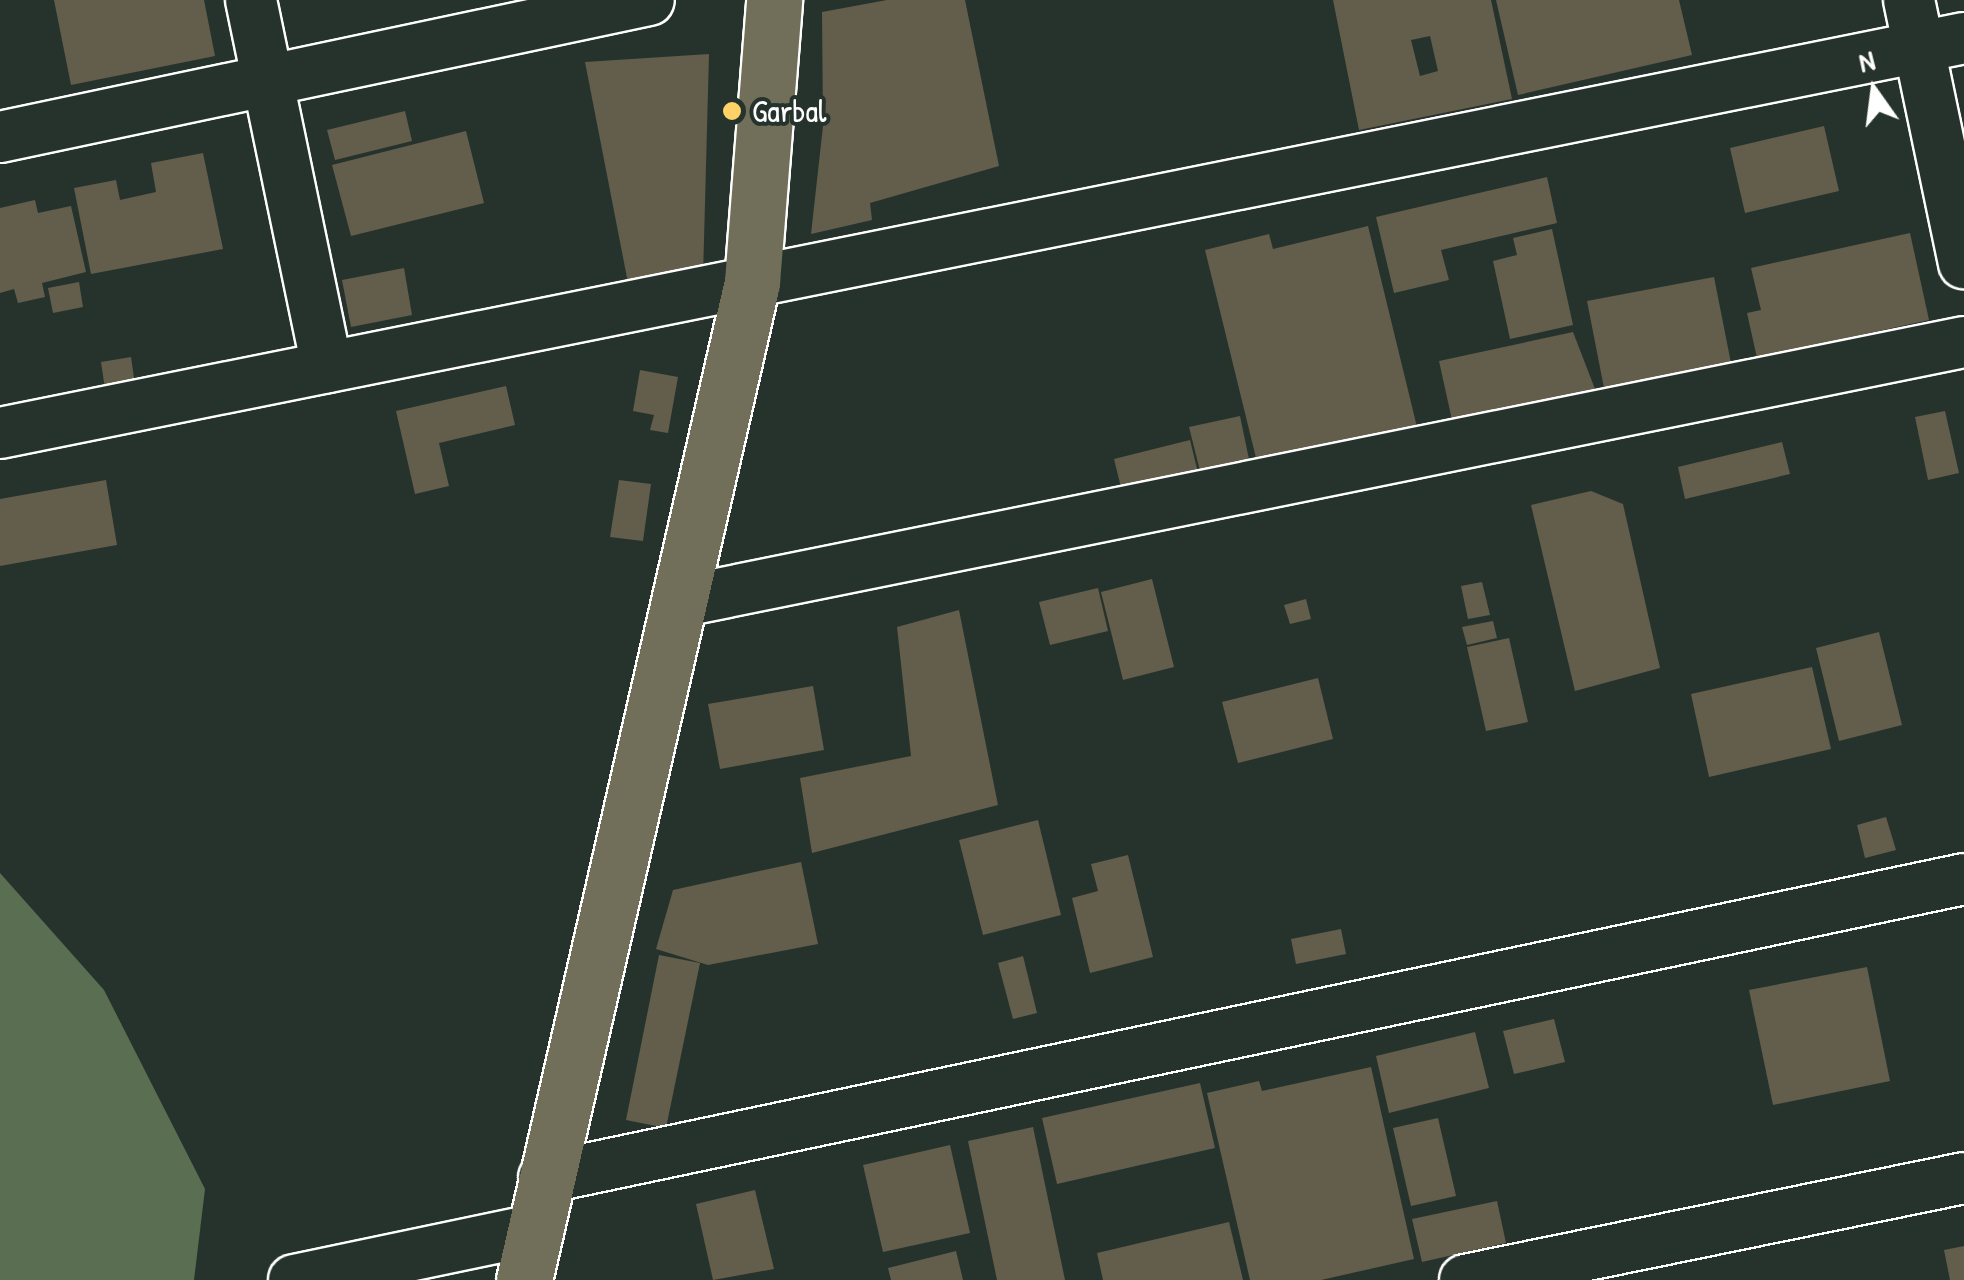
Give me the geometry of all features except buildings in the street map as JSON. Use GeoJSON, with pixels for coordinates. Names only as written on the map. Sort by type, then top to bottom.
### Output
{"type":"FeatureCollection","features":[{"type":"Feature","properties":{"kind":"main road"},"geometry":{"type":"LineString","coordinates":[[534,1229],[752,282],[774,0]]}},
{"type":"Feature","properties":{"kind":"street"},"geometry":{"type":"LineString","coordinates":[[251,0],[327,367]]}},
{"type":"Feature","properties":{"kind":"street"},"geometry":{"type":"LineString","coordinates":[[0,137],[649,0]]}},
{"type":"Feature","properties":{"kind":"street"},"geometry":{"type":"LineString","coordinates":[[0,433],[752,282],[1931,28],[1964,263]]}},
{"type":"Feature","properties":{"kind":"street"},"geometry":{"type":"LineString","coordinates":[[678,602],[1964,342]]}},
{"type":"Feature","properties":{"kind":"street"},"geometry":{"type":"LineString","coordinates":[[294,1280],[534,1229],[1964,878]]}},
{"type":"Feature","properties":{"kind":"street"},"geometry":{"type":"LineString","coordinates":[[1465,1280],[1964,1178]]}},
{"type":"Feature","properties":{"kind":"green space"},"geometry":{"type":"Polygon","coordinates":[[[0,873],[104,990],[205,1189],[194,1280],[0,1280],[0,873]]]}},
{"type":"Feature","properties":{"kind":"place","name":"Garbal"},"geometry":{"type":"Point","coordinates":[732,111]}}]}
